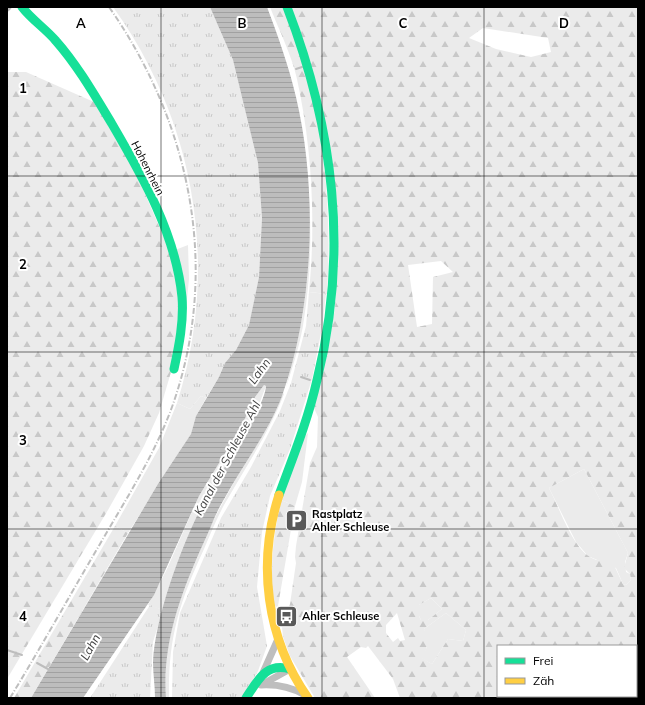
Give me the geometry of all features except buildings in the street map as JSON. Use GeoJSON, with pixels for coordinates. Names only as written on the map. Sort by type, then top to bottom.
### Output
{"type":"FeatureCollection","features":[{"type":"Feature","properties":{"kind":"main road","name":"Hohenrhein"},"geometry":{"type":"LineString","coordinates":[[22,7],[31,18],[56,42],[97,99],[138,171],[169,240],[176,263],[182,309],[180,338],[174,369]]}},
{"type":"Feature","properties":{"kind":"main road"},"geometry":{"type":"LineString","coordinates":[[287,7],[308,64],[321,117],[330,178],[333,254],[327,330],[319,372],[298,445],[278,497],[266,565],[268,597],[278,639],[290,669],[307,697]]}},
{"type":"Feature","properties":{"kind":"main road"},"geometry":{"type":"LineString","coordinates":[[246,698],[271,667],[283,666],[290,669]]}},
{"type":"Feature","properties":{"kind":"street"},"geometry":{"type":"LineString","coordinates":[[278,639],[258,683],[275,684],[287,687],[307,697]]}},
{"type":"Feature","properties":{"kind":"green space"},"geometry":{"type":"Polygon","coordinates":[[[113,7],[210,7],[233,60],[258,163],[262,218],[259,277],[249,325],[236,350],[225,363],[219,377],[206,398],[201,396],[190,409],[177,403],[190,352],[197,300],[198,249],[192,198],[181,147],[164,98],[141,51],[113,7]]]}},
{"type":"Feature","properties":{"kind":"green space"},"geometry":{"type":"Polygon","coordinates":[[[270,7],[283,7],[307,77],[316,112],[326,184],[328,220],[327,294],[309,292],[312,212],[306,131],[295,70],[270,7]]]}},
{"type":"Feature","properties":{"kind":"green space"},"geometry":{"type":"Polygon","coordinates":[[[291,7],[638,7],[638,698],[400,698],[393,679],[368,646],[366,648],[361,647],[347,657],[375,698],[315,698],[290,656],[283,637],[282,627],[290,604],[296,563],[296,546],[310,463],[317,447],[318,417],[314,408],[335,309],[337,272],[337,205],[291,7]],[[483,28],[469,38],[496,49],[531,57],[551,52],[548,38],[483,28]],[[441,261],[408,265],[417,327],[432,324],[433,277],[453,272],[441,261]],[[584,469],[549,488],[566,526],[583,552],[593,559],[613,563],[623,584],[626,585],[631,580],[630,574],[624,568],[628,553],[584,469]],[[431,598],[419,605],[419,616],[421,620],[428,620],[442,609],[431,598]],[[397,613],[386,625],[386,633],[393,642],[398,638],[400,641],[405,640],[397,613]],[[446,613],[424,629],[428,644],[422,658],[432,664],[448,639],[463,641],[466,630],[446,613]]]}},
{"type":"Feature","properties":{"kind":"green space"},"geometry":{"type":"Polygon","coordinates":[[[7,72],[26,72],[94,102],[136,173],[169,249],[174,265],[180,307],[171,372],[159,413],[144,446],[108,510],[7,679],[7,72]]]}},
{"type":"Feature","properties":{"kind":"green space"},"geometry":{"type":"Polygon","coordinates":[[[308,184],[310,252],[308,286],[303,328],[286,388],[303,313],[308,272],[308,184]]]}},
{"type":"Feature","properties":{"kind":"green space"},"geometry":{"type":"Polygon","coordinates":[[[188,245],[189,279],[185,319],[175,250],[188,245]]]}},
{"type":"Feature","properties":{"kind":"green space"},"geometry":{"type":"Polygon","coordinates":[[[309,292],[326,294],[322,328],[312,379],[290,449],[270,496],[262,532],[257,587],[267,646],[258,671],[242,698],[172,698],[173,652],[180,613],[221,518],[251,467],[280,411],[291,383],[306,326],[309,292]]]}},
{"type":"Feature","properties":{"kind":"green space"},"geometry":{"type":"Polygon","coordinates":[[[264,385],[266,386],[255,415],[187,541],[163,610],[148,605],[167,569],[199,496],[241,427],[255,397],[264,385]]]}},
{"type":"Feature","properties":{"kind":"green space"},"geometry":{"type":"Polygon","coordinates":[[[283,393],[284,394],[278,408],[264,437],[221,511],[195,568],[177,621],[171,657],[169,698],[166,698],[167,657],[174,617],[187,578],[223,502],[283,393]]]}},
{"type":"Feature","properties":{"kind":"green space"},"geometry":{"type":"Polygon","coordinates":[[[201,396],[206,398],[196,416],[191,434],[128,533],[115,526],[159,448],[177,403],[190,409],[201,396]]]}},
{"type":"Feature","properties":{"kind":"green space"},"geometry":{"type":"Polygon","coordinates":[[[308,433],[302,482],[295,506],[281,500],[305,436],[308,433]]]}},
{"type":"Feature","properties":{"kind":"green space"},"geometry":{"type":"Polygon","coordinates":[[[584,469],[628,553],[625,562],[626,572],[630,574],[631,580],[626,585],[623,584],[616,568],[588,556],[576,542],[549,488],[584,469]]]}},
{"type":"Feature","properties":{"kind":"green space"},"geometry":{"type":"Polygon","coordinates":[[[281,500],[295,506],[278,606],[276,607],[272,593],[272,562],[275,531],[281,500]]]}},
{"type":"Feature","properties":{"kind":"green space"},"geometry":{"type":"Polygon","coordinates":[[[115,526],[128,533],[31,698],[14,698],[115,526]]]}},
{"type":"Feature","properties":{"kind":"green space"},"geometry":{"type":"Polygon","coordinates":[[[431,598],[442,609],[428,620],[421,620],[419,616],[419,605],[431,598]]]}},
{"type":"Feature","properties":{"kind":"green space"},"geometry":{"type":"Polygon","coordinates":[[[150,605],[163,610],[153,642],[150,698],[90,698],[150,605]]]}},
{"type":"Feature","properties":{"kind":"green space"},"geometry":{"type":"Polygon","coordinates":[[[446,613],[466,630],[463,641],[448,639],[432,664],[421,658],[427,647],[424,629],[446,613]]]}},
{"type":"Feature","properties":{"kind":"water","name":"Lahn"},"geometry":{"type":"Polygon","coordinates":[[[210,7],[267,7],[283,52],[296,97],[308,170],[310,209],[306,287],[301,325],[293,361],[282,396],[270,423],[220,506],[187,581],[170,638],[167,658],[166,698],[155,698],[153,662],[159,622],[165,600],[180,556],[197,515],[258,410],[264,396],[266,386],[264,385],[255,397],[241,427],[199,496],[154,595],[83,698],[31,698],[158,484],[191,434],[196,416],[219,377],[225,363],[236,350],[249,325],[259,277],[262,218],[258,163],[233,60],[210,7]]]}},
{"type":"Feature","properties":{"kind":"waterway"},"geometry":{"type":"LineString","coordinates":[[296,69],[302,67]]}},
{"type":"Feature","properties":{"kind":"waterway"},"geometry":{"type":"LineString","coordinates":[[301,377],[310,380]]}},
{"type":"Feature","properties":{"kind":"waterway"},"geometry":{"type":"LineString","coordinates":[[7,650],[22,655]]}},
{"type":"Feature","properties":{"kind":"waterway"},"geometry":{"type":"LineString","coordinates":[[37,663],[48,669]]}},
{"type":"Feature","properties":{"kind":"railway"},"geometry":{"type":"LineString","coordinates":[[10,698],[129,494],[157,443],[172,407],[187,355],[194,303],[195,251],[190,200],[178,149],[160,100],[137,52],[109,7]]}},
{"type":"Feature","properties":{"kind":"traffic: fast"},"geometry":{"type":"LineString","coordinates":[[22,7],[48,32],[79,71],[124,144],[156,207],[173,251],[179,274],[182,297],[182,324],[174,369]]}},
{"type":"Feature","properties":{"kind":"traffic: fast"},"geometry":{"type":"LineString","coordinates":[[279,495],[305,424],[317,380],[327,332],[332,285],[334,238],[332,191],[326,145],[316,99],[303,53],[287,7]]}},
{"type":"Feature","properties":{"kind":"traffic: fast"},"geometry":{"type":"LineString","coordinates":[[246,698],[259,679],[269,670],[282,667],[290,669]]}},
{"type":"Feature","properties":{"kind":"traffic: slow"},"geometry":{"type":"LineString","coordinates":[[279,495],[272,521],[268,547],[267,573],[270,600],[275,625],[283,651],[294,675],[308,698]]}},
{"type":"Feature","properties":{"kind":"place","name":"Rastplatz Ahler Schleuse"},"geometry":{"type":"Point","coordinates":[297,520]}},
{"type":"Feature","properties":{"kind":"place","name":"Ahler Schleuse"},"geometry":{"type":"Point","coordinates":[287,616]}},
{"type":"Feature","properties":{"kind":"water label","name":"Kanal der Schleuse Ahl"},"geometry":{"type":"Point","coordinates":[227,458]}}]}
